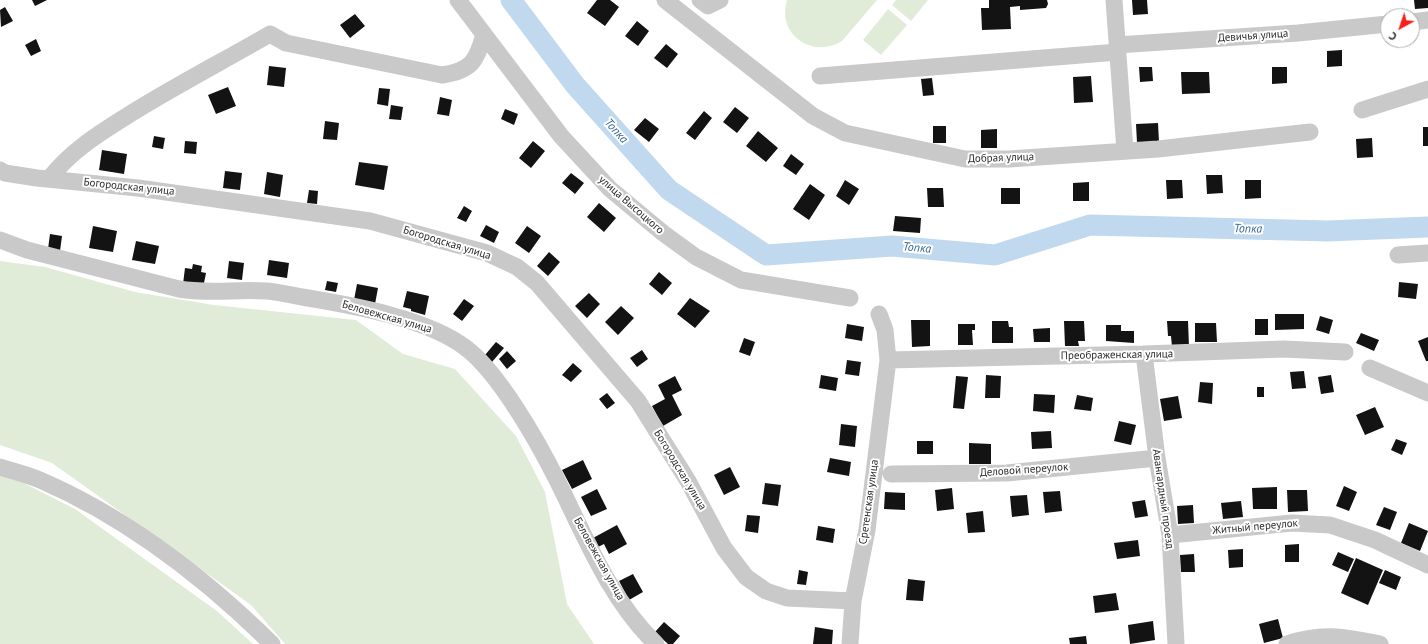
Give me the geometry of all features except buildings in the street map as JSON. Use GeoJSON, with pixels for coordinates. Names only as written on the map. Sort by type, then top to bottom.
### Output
{"type":"FeatureCollection","features":[{"type":"Feature","properties":{"kind":"street","name":"улица Высоцкого"},"geometry":{"type":"LineString","coordinates":[[458,0],[561,136],[610,189],[663,233],[696,257],[741,280],[850,298]]}},
{"type":"Feature","properties":{"kind":"street","name":"Добрая улица"},"geometry":{"type":"LineString","coordinates":[[665,0],[813,116],[845,133],[965,159],[1009,159],[1158,149],[1310,132]]}},
{"type":"Feature","properties":{"kind":"street"},"geometry":{"type":"LineString","coordinates":[[700,0],[708,6],[720,0]]}},
{"type":"Feature","properties":{"kind":"street"},"geometry":{"type":"LineString","coordinates":[[1114,0],[1125,151]]}},
{"type":"Feature","properties":{"kind":"street","name":"Девичья улица"},"geometry":{"type":"LineString","coordinates":[[820,76],[1380,25]]}},
{"type":"Feature","properties":{"kind":"street"},"geometry":{"type":"LineString","coordinates":[[49,179],[65,160],[87,141],[159,97],[270,34],[286,43],[442,75],[458,73],[473,64],[480,49],[484,34]]}},
{"type":"Feature","properties":{"kind":"street"},"geometry":{"type":"LineString","coordinates":[[1362,110],[1428,89]]}},
{"type":"Feature","properties":{"kind":"street","name":"Богородская улица"},"geometry":{"type":"LineString","coordinates":[[0,170],[5,173],[138,188],[370,221],[487,253],[517,267],[537,283],[638,401],[688,481],[724,548],[746,577],[766,592],[786,598],[853,601]]}},
{"type":"Feature","properties":{"kind":"street","name":"Беловежская улица"},"geometry":{"type":"LineString","coordinates":[[0,240],[27,250],[198,292],[267,291],[354,306],[431,328],[467,348],[486,368],[514,406],[551,469],[612,586],[639,628],[656,644]]}},
{"type":"Feature","properties":{"kind":"street"},"geometry":{"type":"LineString","coordinates":[[1398,255],[1428,252]]}},
{"type":"Feature","properties":{"kind":"street","name":"Сретенская улица"},"geometry":{"type":"LineString","coordinates":[[850,644],[853,601],[866,530],[888,360],[884,330],[879,314]]}},
{"type":"Feature","properties":{"kind":"street","name":"Преображенская улица"},"geometry":{"type":"LineString","coordinates":[[888,360],[1284,349],[1345,352]]}},
{"type":"Feature","properties":{"kind":"street","name":"Авангардный проезд"},"geometry":{"type":"LineString","coordinates":[[1144,354],[1157,458],[1170,534],[1176,644]]}},
{"type":"Feature","properties":{"kind":"street"},"geometry":{"type":"LineString","coordinates":[[1370,368],[1428,393]]}},
{"type":"Feature","properties":{"kind":"street","name":"Деловой переулок"},"geometry":{"type":"LineString","coordinates":[[891,474],[1007,472],[1157,458]]}},
{"type":"Feature","properties":{"kind":"street"},"geometry":{"type":"LineString","coordinates":[[0,467],[40,480],[113,516],[183,564],[244,617],[272,644]]}},
{"type":"Feature","properties":{"kind":"street","name":"Житный переулок"},"geometry":{"type":"LineString","coordinates":[[1170,534],[1292,523],[1330,525],[1375,540],[1428,566]]}},
{"type":"Feature","properties":{"kind":"street"},"geometry":{"type":"LineString","coordinates":[[1287,644],[1309,638],[1336,635],[1380,644]]}},
{"type":"Feature","properties":{"kind":"green space"},"geometry":{"type":"Polygon","coordinates":[[[787,0],[877,0],[842,41],[831,46],[820,47],[809,45],[792,33],[787,24],[785,13],[787,0]]]}},
{"type":"Feature","properties":{"kind":"green space"},"geometry":{"type":"Polygon","coordinates":[[[896,0],[928,0],[911,21],[892,5],[896,0]]]}},
{"type":"Feature","properties":{"kind":"green space"},"geometry":{"type":"Polygon","coordinates":[[[888,9],[907,25],[881,55],[863,40],[888,9]]]}},
{"type":"Feature","properties":{"kind":"green space"},"geometry":{"type":"Polygon","coordinates":[[[0,261],[45,267],[135,292],[214,305],[356,320],[403,354],[455,369],[516,436],[545,492],[567,604],[594,644],[285,644],[251,605],[52,463],[0,445],[0,261]]]}},
{"type":"Feature","properties":{"kind":"green space"},"geometry":{"type":"Polygon","coordinates":[[[0,471],[75,509],[217,611],[253,644],[0,644],[0,471]]]}},
{"type":"Feature","properties":{"kind":"waterway","name":"Топка"},"geometry":{"type":"LineString","coordinates":[[511,0],[575,85],[669,190],[766,255],[892,246],[995,255],[1090,225],[1327,231],[1428,227]]}}]}
